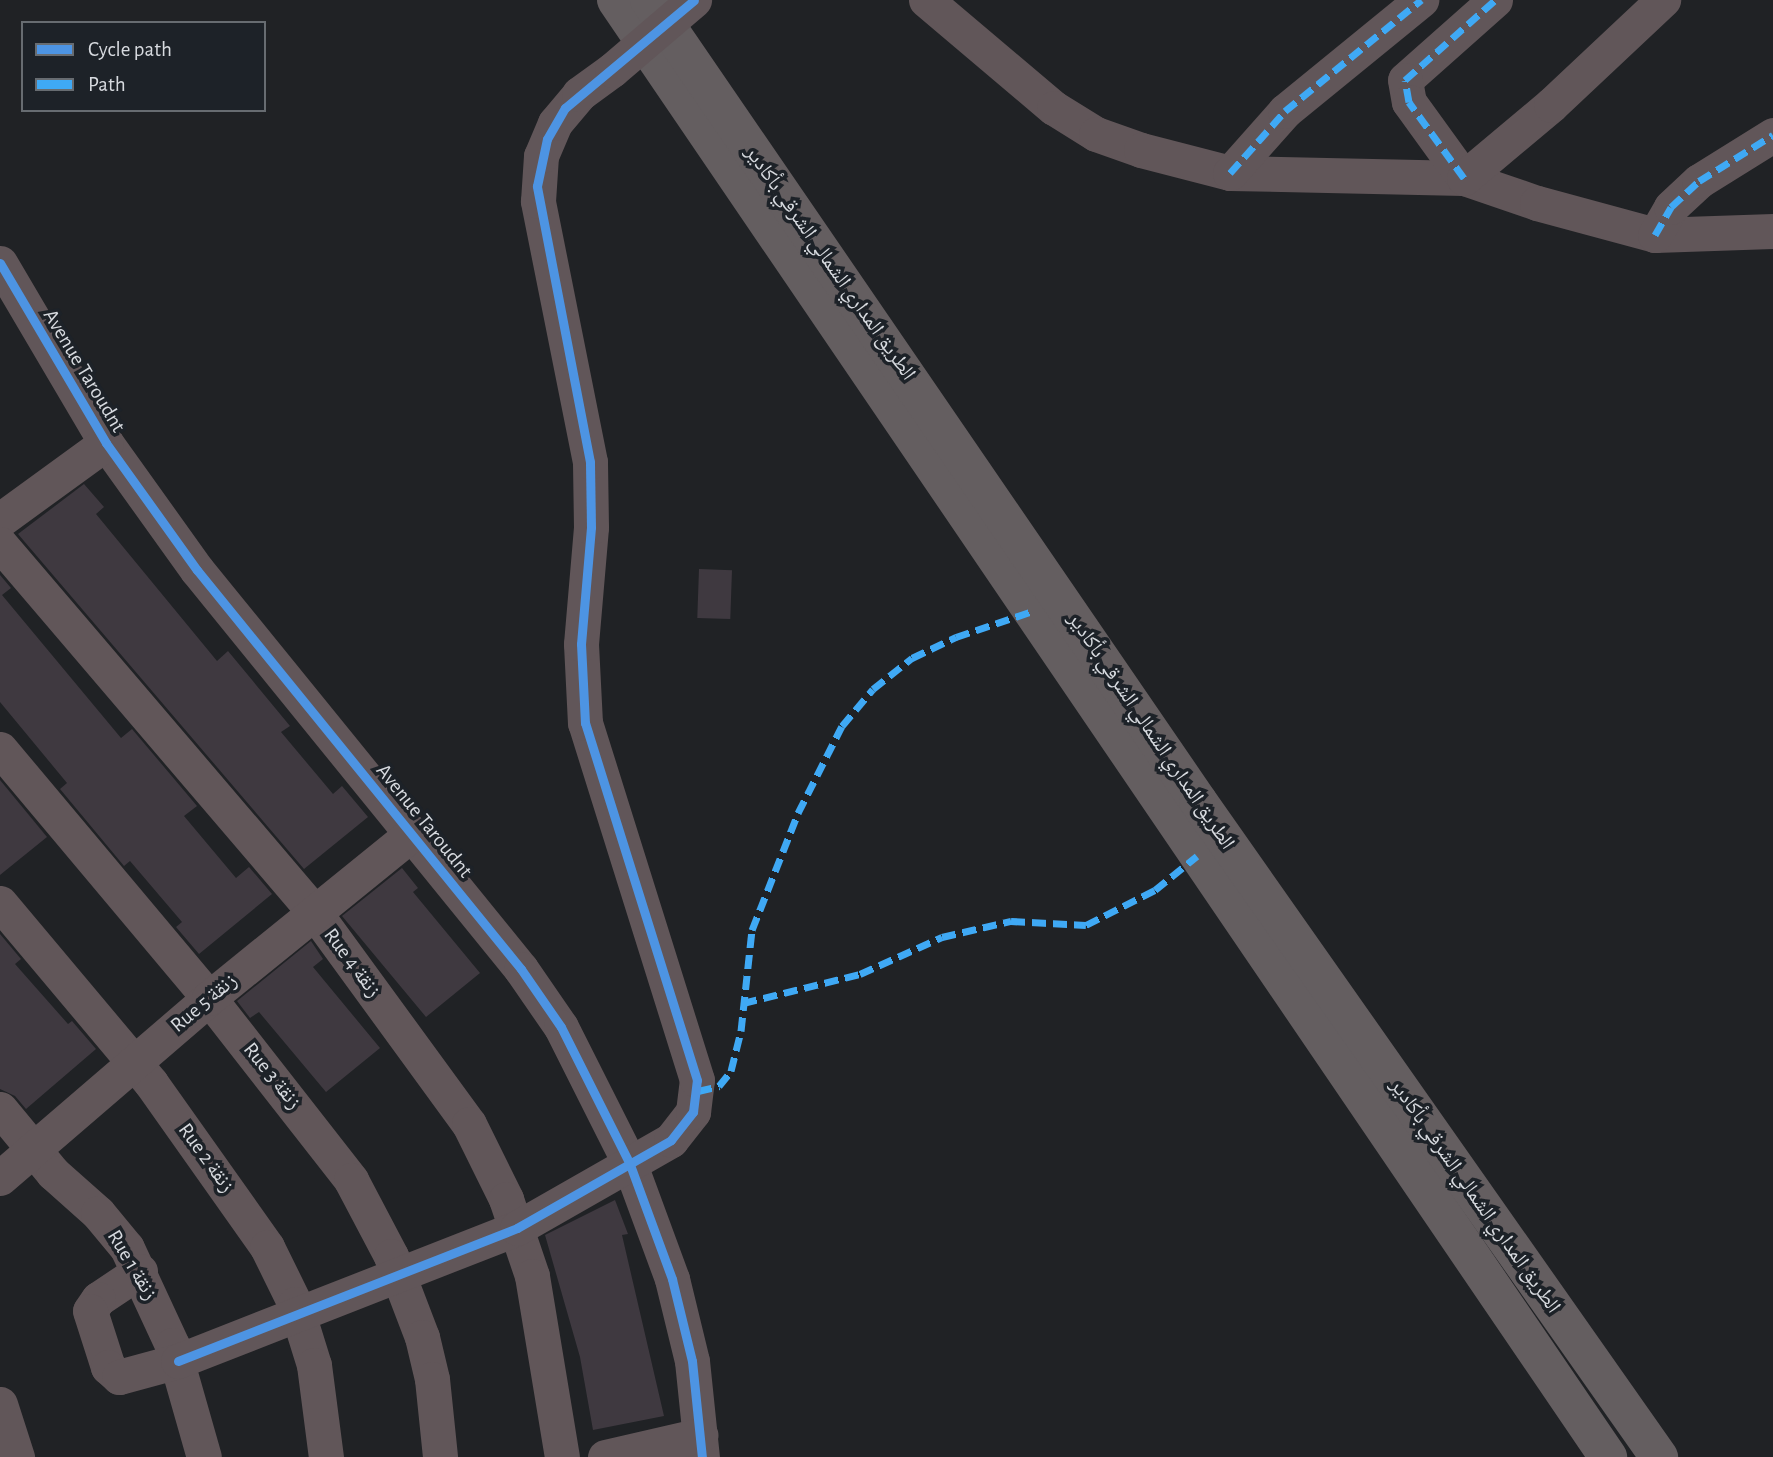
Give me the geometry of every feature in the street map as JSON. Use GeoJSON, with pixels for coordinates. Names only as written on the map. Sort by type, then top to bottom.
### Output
{"type":"FeatureCollection","features":[{"type":"Feature","properties":{"kind":"highway","name":"الطريق المداري الشمالي الشرقي بأكادير"},"geometry":{"type":"LineString","coordinates":[[616,0],[1608,1457]]}},
{"type":"Feature","properties":{"kind":"highway","name":"الطريق المداري الشمالي الشرقي بأكادير"},"geometry":{"type":"LineString","coordinates":[[649,0],[1206,813],[1659,1457]]}},
{"type":"Feature","properties":{"kind":"street"},"geometry":{"type":"LineString","coordinates":[[140,1271],[91,1307],[90,1316],[108,1367],[123,1378],[178,1361],[517,1228],[629,1162],[658,1149],[681,1129],[693,1112],[698,1080],[585,723],[581,644],[591,527],[590,462],[537,186],[541,156],[555,123],[579,94],[612,70],[694,0]]}},
{"type":"Feature","properties":{"kind":"street"},"geometry":{"type":"LineString","coordinates":[[926,0],[1075,122],[1119,143],[1230,173],[1464,177],[1537,203],[1655,235],[1773,231]]}},
{"type":"Feature","properties":{"kind":"street"},"geometry":{"type":"LineString","coordinates":[[1230,173],[1285,111],[1421,0]]}},
{"type":"Feature","properties":{"kind":"street"},"geometry":{"type":"LineString","coordinates":[[1464,177],[1409,102],[1405,80],[1495,0]]}},
{"type":"Feature","properties":{"kind":"street"},"geometry":{"type":"LineString","coordinates":[[1464,177],[1552,105],[1663,0]]}},
{"type":"Feature","properties":{"kind":"street"},"geometry":{"type":"LineString","coordinates":[[1655,235],[1671,207],[1699,181],[1773,135]]}},
{"type":"Feature","properties":{"kind":"street","name":"Avenue Taroudnt"},"geometry":{"type":"LineString","coordinates":[[0,262],[106,443],[197,569],[413,833],[542,997],[578,1057],[629,1162],[683,1320],[701,1446]]}},
{"type":"Feature","properties":{"kind":"street"},"geometry":{"type":"LineString","coordinates":[[0,520],[106,443]]}},
{"type":"Feature","properties":{"kind":"street","name":"Rue 4 زنقة"},"geometry":{"type":"LineString","coordinates":[[0,544],[315,913],[463,1115],[489,1161],[517,1228],[541,1316],[562,1457]]}},
{"type":"Feature","properties":{"kind":"street","name":"Rue 3 زنقة"},"geometry":{"type":"LineString","coordinates":[[0,749],[209,998],[327,1145],[372,1218],[399,1276],[432,1379],[440,1457]]}},
{"type":"Feature","properties":{"kind":"street","name":"Rue 5 زنقة"},"geometry":{"type":"LineString","coordinates":[[0,1178],[35,1151],[209,998],[413,833]]}},
{"type":"Feature","properties":{"kind":"street","name":"Rue 2 زنقة"},"geometry":{"type":"LineString","coordinates":[[0,902],[135,1063],[251,1221],[298,1314],[320,1397],[326,1457]]}},
{"type":"Feature","properties":{"kind":"street","name":"Rue 1 زنقة"},"geometry":{"type":"LineString","coordinates":[[0,1109],[35,1151],[111,1227],[140,1271],[178,1361],[204,1457]]}},
{"type":"Feature","properties":{"kind":"street"},"geometry":{"type":"LineString","coordinates":[[0,1404],[17,1457]]}},
{"type":"Feature","properties":{"kind":"street"},"geometry":{"type":"LineString","coordinates":[[605,1457],[701,1446]]}},
{"type":"Feature","properties":{"kind":"building"},"geometry":{"type":"Polygon","coordinates":[[[84,484],[104,507],[96,514],[217,661],[228,651],[290,726],[281,732],[333,794],[342,786],[368,817],[304,869],[18,534],[84,484]]]}},
{"type":"Feature","properties":{"kind":"building"},"geometry":{"type":"Polygon","coordinates":[[[699,569],[732,570],[730,619],[697,618],[699,569]]]}},
{"type":"Feature","properties":{"kind":"building"},"geometry":{"type":"Polygon","coordinates":[[[0,575],[11,588],[2,595],[121,738],[132,729],[197,806],[184,816],[236,878],[249,867],[272,894],[199,954],[176,927],[182,922],[130,861],[124,866],[60,789],[67,783],[0,702],[0,575]]]}},
{"type":"Feature","properties":{"kind":"building"},"geometry":{"type":"Polygon","coordinates":[[[0,780],[47,837],[0,875],[0,780]]]}},
{"type":"Feature","properties":{"kind":"building"},"geometry":{"type":"Polygon","coordinates":[[[402,868],[418,888],[413,892],[480,973],[426,1017],[342,916],[402,868]]]}},
{"type":"Feature","properties":{"kind":"building"},"geometry":{"type":"Polygon","coordinates":[[[0,934],[21,959],[15,964],[68,1024],[72,1021],[96,1049],[26,1109],[15,1096],[0,1089],[0,934]]]}},
{"type":"Feature","properties":{"kind":"building"},"geometry":{"type":"Polygon","coordinates":[[[311,941],[323,959],[313,967],[380,1048],[326,1092],[259,1012],[250,1018],[237,1001],[311,941]]]}},
{"type":"Feature","properties":{"kind":"building"},"geometry":{"type":"Polygon","coordinates":[[[615,1200],[628,1234],[622,1235],[664,1416],[593,1430],[580,1357],[545,1235],[615,1200]]]}},
{"type":"Feature","properties":{"kind":"marked path"},"geometry":{"type":"LineString","coordinates":[[1230,173],[1285,111],[1421,0]]}},
{"type":"Feature","properties":{"kind":"marked path"},"geometry":{"type":"LineString","coordinates":[[1464,178],[1409,102],[1405,80],[1495,0]]}},
{"type":"Feature","properties":{"kind":"marked path"},"geometry":{"type":"LineString","coordinates":[[1655,235],[1671,207],[1699,181],[1773,135]]}},
{"type":"Feature","properties":{"kind":"marked path"},"geometry":{"type":"LineString","coordinates":[[698,1091],[719,1086],[731,1071],[741,1031],[752,930],[798,813],[842,726],[873,689],[912,658],[956,637],[1033,611]]}},
{"type":"Feature","properties":{"kind":"marked path"},"geometry":{"type":"LineString","coordinates":[[743,1003],[860,974],[942,937],[1011,921],[1086,925],[1155,890],[1197,856]]}},
{"type":"Feature","properties":{"kind":"cycle path"},"geometry":{"type":"LineString","coordinates":[[178,1361],[517,1228],[671,1140],[693,1112],[697,1080],[585,723],[581,644],[591,527],[590,462],[537,186],[547,139],[565,108],[694,0]]}},
{"type":"Feature","properties":{"kind":"cycle path"},"geometry":{"type":"LineString","coordinates":[[0,263],[106,443],[197,570],[521,969],[561,1027],[629,1162],[672,1279],[692,1361],[702,1457]]}}]}
